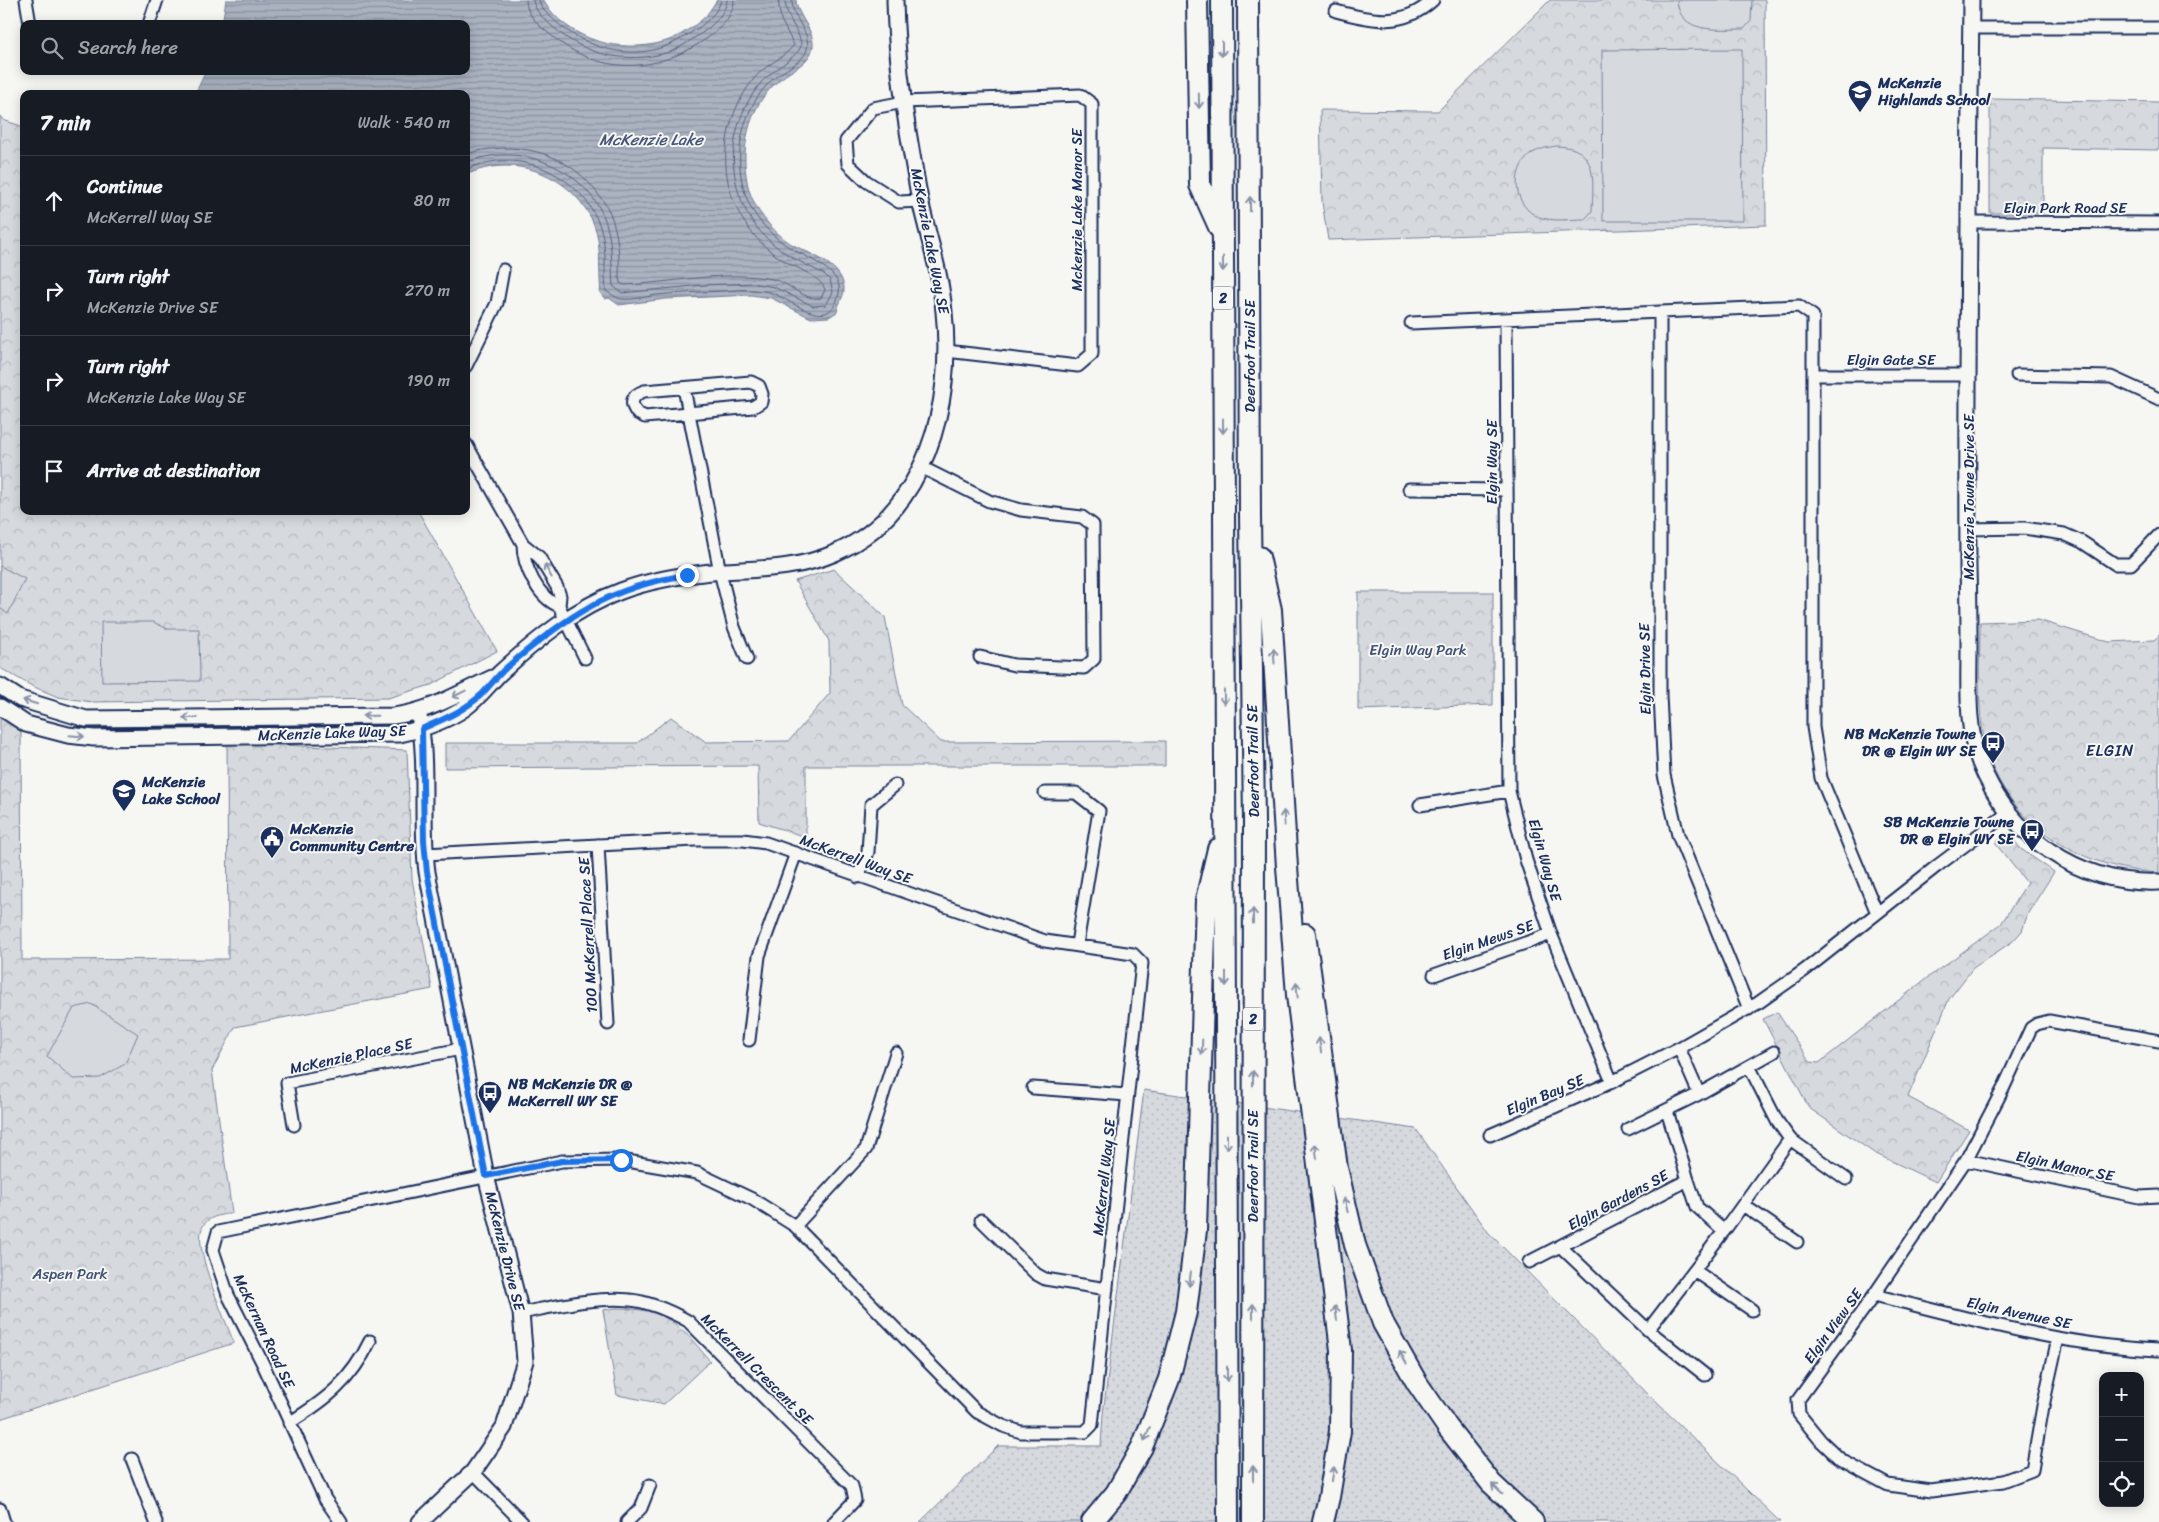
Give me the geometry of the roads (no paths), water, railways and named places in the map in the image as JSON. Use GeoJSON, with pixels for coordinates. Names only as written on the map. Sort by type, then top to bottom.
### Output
{"type":"FeatureCollection","features":[{"type":"Feature","properties":{"kind":"highway"},"geometry":{"type":"LineString","coordinates":[[1198,0],[1200,185],[1223,235]]}},
{"type":"Feature","properties":{"kind":"highway","name":"Deerfoot Trail SE"},"geometry":{"type":"LineString","coordinates":[[1222,0],[1228,1522]]}},
{"type":"Feature","properties":{"kind":"highway","name":"Deerfoot Trail SE"},"geometry":{"type":"LineString","coordinates":[[1248,0],[1250,516],[1254,822],[1253,1522]]}},
{"type":"Feature","properties":{"kind":"highway"},"geometry":{"type":"LineString","coordinates":[[1250,516],[1271,610],[1287,866],[1298,995],[1341,1350],[1340,1431],[1323,1522]]}},
{"type":"Feature","properties":{"kind":"highway"},"geometry":{"type":"LineString","coordinates":[[1092,1522],[1116,1493],[1142,1447],[1169,1379],[1186,1312],[1196,1230],[1207,892],[1225,825]]}},
{"type":"Feature","properties":{"kind":"highway"},"geometry":{"type":"LineString","coordinates":[[1287,866],[1298,886],[1337,1168],[1355,1245],[1384,1323],[1417,1383],[1448,1428],[1491,1483],[1533,1522]]}},
{"type":"Feature","properties":{"kind":"street"},"geometry":{"type":"LineString","coordinates":[[26,0],[29,20]]}},
{"type":"Feature","properties":{"kind":"street"},"geometry":{"type":"LineString","coordinates":[[150,20],[157,0]]}},
{"type":"Feature","properties":{"kind":"street","name":"McKenzie Lake Way SE"},"geometry":{"type":"LineString","coordinates":[[0,707],[26,724],[68,735],[94,738],[400,734],[422,729],[465,708],[498,675],[567,620],[602,599],[641,584],[676,576],[798,565],[828,556],[851,546],[866,536],[888,516],[909,490],[922,467],[937,421],[943,387],[946,351],[943,299],[920,201],[904,102],[894,0]]}},
{"type":"Feature","properties":{"kind":"street"},"geometry":{"type":"LineString","coordinates":[[1336,10],[1367,20],[1395,21],[1424,9],[1433,0]]}},
{"type":"Feature","properties":{"kind":"street","name":"McKenzie Towne Drive SE"},"geometry":{"type":"LineString","coordinates":[[1971,0],[1968,529],[1971,726],[1979,761],[1997,798],[2020,828],[2039,844],[2074,865],[2135,883],[2159,882]]}},
{"type":"Feature","properties":{"kind":"street"},"geometry":{"type":"LineString","coordinates":[[1971,28],[2159,28]]}},
{"type":"Feature","properties":{"kind":"street","name":"Mckenzie Lake Manor SE"},"geometry":{"type":"LineString","coordinates":[[904,102],[1080,95],[1092,104],[1092,354],[1078,366],[946,351]]}},
{"type":"Feature","properties":{"kind":"street"},"geometry":{"type":"LineString","coordinates":[[904,102],[873,108],[846,141],[848,164],[866,180],[899,202],[920,201]]}},
{"type":"Feature","properties":{"kind":"street","name":"Elgin Park Road SE"},"geometry":{"type":"LineString","coordinates":[[1970,222],[2159,223]]}},
{"type":"Feature","properties":{"kind":"street"},"geometry":{"type":"LineString","coordinates":[[470,358],[497,303],[503,270]]}},
{"type":"Feature","properties":{"kind":"street"},"geometry":{"type":"LineString","coordinates":[[1411,323],[1799,306],[1813,316],[1813,727],[1821,778],[1877,913]]}},
{"type":"Feature","properties":{"kind":"street","name":"Elgin Drive SE"},"geometry":{"type":"LineString","coordinates":[[1660,313],[1660,695],[1664,775],[1678,835],[1749,1009]]}},
{"type":"Feature","properties":{"kind":"street","name":"Elgin Way SE"},"geometry":{"type":"LineString","coordinates":[[1506,320],[1509,791],[1526,860],[1551,934],[1612,1082]]}},
{"type":"Feature","properties":{"kind":"street","name":"Elgin Gate SE"},"geometry":{"type":"LineString","coordinates":[[1813,375],[1969,375]]}},
{"type":"Feature","properties":{"kind":"street"},"geometry":{"type":"LineString","coordinates":[[2017,375],[2110,377],[2159,399]]}},
{"type":"Feature","properties":{"kind":"street"},"geometry":{"type":"LineString","coordinates":[[751,382],[757,384],[762,391],[761,402],[753,407],[689,413],[642,416],[634,411],[632,405],[634,397],[641,392],[684,388],[751,382]]}},
{"type":"Feature","properties":{"kind":"street"},"geometry":{"type":"LineString","coordinates":[[684,388],[720,572],[734,627],[747,659]]}},
{"type":"Feature","properties":{"kind":"street"},"geometry":{"type":"LineString","coordinates":[[470,451],[522,544],[524,561],[542,594],[547,600],[559,606]]}},
{"type":"Feature","properties":{"kind":"street"},"geometry":{"type":"LineString","coordinates":[[922,467],[989,501],[1021,510],[1082,517],[1093,525],[1094,659],[1084,668],[1014,665],[980,657]]}},
{"type":"Feature","properties":{"kind":"street"},"geometry":{"type":"LineString","coordinates":[[1409,489],[1506,490]]}},
{"type":"Feature","properties":{"kind":"street"},"geometry":{"type":"LineString","coordinates":[[1968,529],[2024,528],[2064,534],[2082,542],[2115,564],[2131,564],[2159,535]]}},
{"type":"Feature","properties":{"kind":"street"},"geometry":{"type":"LineString","coordinates":[[522,544],[536,553],[542,561],[558,590],[559,606],[585,658]]}},
{"type":"Feature","properties":{"kind":"street","name":"McKenzie Lake Way SE"},"geometry":{"type":"LineString","coordinates":[[0,686],[20,699],[86,719],[393,716],[418,711],[450,699],[498,675]]}},
{"type":"Feature","properties":{"kind":"street","name":"McKenzie Drive SE"},"geometry":{"type":"LineString","coordinates":[[418,711],[422,729],[425,854],[486,1176],[521,1313],[525,1361],[504,1427],[473,1472],[420,1522]]}},
{"type":"Feature","properties":{"kind":"street","name":"McKenzie Lake Way SE"},"geometry":{"type":"LineString","coordinates":[[238,718],[238,736]]}},
{"type":"Feature","properties":{"kind":"street"},"geometry":{"type":"LineString","coordinates":[[858,877],[868,852],[871,805],[895,785]]}},
{"type":"Feature","properties":{"kind":"street"},"geometry":{"type":"LineString","coordinates":[[1420,805],[1509,791]]}},
{"type":"Feature","properties":{"kind":"street"},"geometry":{"type":"LineString","coordinates":[[1045,793],[1076,793],[1099,811],[1077,944]]}},
{"type":"Feature","properties":{"kind":"street"},"geometry":{"type":"LineString","coordinates":[[1612,1082],[1679,1048],[1749,1009],[1805,970],[2008,813]]}},
{"type":"Feature","properties":{"kind":"street","name":"McKerrell Way SE"},"geometry":{"type":"LineString","coordinates":[[425,854],[695,840],[743,840],[766,843],[858,877],[1046,941],[1077,944],[1133,954],[1142,963],[1092,1425],[1086,1432],[1021,1432],[1003,1426],[977,1412],[795,1226],[752,1199],[697,1173],[621,1160],[562,1161],[486,1176]]}},
{"type":"Feature","properties":{"kind":"street","name":"100 McKerrell Place SE"},"geometry":{"type":"LineString","coordinates":[[598,845],[608,1024]]}},
{"type":"Feature","properties":{"kind":"street"},"geometry":{"type":"LineString","coordinates":[[748,1040],[761,950],[796,853]]}},
{"type":"Feature","properties":{"kind":"street","name":"Elgin Mews SE"},"geometry":{"type":"LineString","coordinates":[[1434,975],[1551,934]]}},
{"type":"Feature","properties":{"kind":"street","name":"Elgin View SE"},"geometry":{"type":"LineString","coordinates":[[2058,1338],[2043,1406],[2032,1470],[2003,1481],[1931,1491],[1888,1485],[1841,1460],[1821,1441],[1799,1414],[1798,1400],[1874,1295],[1966,1160],[2003,1089],[2031,1028],[2037,1024],[2050,1021],[2159,1041]]}},
{"type":"Feature","properties":{"kind":"street","name":"McKenzie Place SE"},"geometry":{"type":"LineString","coordinates":[[294,1125],[286,1084],[461,1048]]}},
{"type":"Feature","properties":{"kind":"street"},"geometry":{"type":"LineString","coordinates":[[1679,1048],[1699,1094]]}},
{"type":"Feature","properties":{"kind":"street"},"geometry":{"type":"LineString","coordinates":[[1628,1129],[1667,1111],[1774,1052]]}},
{"type":"Feature","properties":{"kind":"street"},"geometry":{"type":"LineString","coordinates":[[795,1226],[866,1149],[896,1053]]}},
{"type":"Feature","properties":{"kind":"street"},"geometry":{"type":"LineString","coordinates":[[1750,1066],[1776,1121],[1790,1139],[1846,1179]]}},
{"type":"Feature","properties":{"kind":"street","name":"Elgin Bay SE"},"geometry":{"type":"LineString","coordinates":[[1490,1135],[1612,1082]]}},
{"type":"Feature","properties":{"kind":"street"},"geometry":{"type":"LineString","coordinates":[[1033,1088],[1127,1095]]}},
{"type":"Feature","properties":{"kind":"street","name":"Elgin Gardens SE"},"geometry":{"type":"LineString","coordinates":[[1667,1111],[1697,1207],[1724,1230]]}},
{"type":"Feature","properties":{"kind":"street"},"geometry":{"type":"LineString","coordinates":[[1648,1330],[1743,1205],[1790,1139]]}},
{"type":"Feature","properties":{"kind":"street","name":"Elgin Manor SE"},"geometry":{"type":"LineString","coordinates":[[1966,1160],[2139,1197],[2159,1196]]}},
{"type":"Feature","properties":{"kind":"street","name":"McKernan Road SE"},"geometry":{"type":"LineString","coordinates":[[341,1522],[325,1499],[263,1364],[228,1295],[213,1250],[218,1232],[486,1176]]}},
{"type":"Feature","properties":{"kind":"street","name":"Elgin Gardens SE"},"geometry":{"type":"LineString","coordinates":[[1529,1262],[1688,1180]]}},
{"type":"Feature","properties":{"kind":"street"},"geometry":{"type":"LineString","coordinates":[[1743,1205],[1797,1242]]}},
{"type":"Feature","properties":{"kind":"street"},"geometry":{"type":"LineString","coordinates":[[981,1220],[1036,1274],[1045,1279],[1107,1289]]}},
{"type":"Feature","properties":{"kind":"street","name":"Elgin Gardens SE"},"geometry":{"type":"LineString","coordinates":[[1561,1246],[1648,1330],[1705,1375]]}},
{"type":"Feature","properties":{"kind":"street"},"geometry":{"type":"LineString","coordinates":[[1694,1270],[1752,1310]]}},
{"type":"Feature","properties":{"kind":"street","name":"Elgin Avenue SE"},"geometry":{"type":"LineString","coordinates":[[1874,1295],[2058,1338],[2131,1349],[2159,1350]]}},
{"type":"Feature","properties":{"kind":"street","name":"McKerrell Crescent SE"},"geometry":{"type":"LineString","coordinates":[[521,1313],[590,1301],[630,1300],[667,1309],[688,1321],[852,1486],[855,1500],[834,1522]]}},
{"type":"Feature","properties":{"kind":"street"},"geometry":{"type":"LineString","coordinates":[[289,1423],[339,1388],[360,1363],[370,1341]]}},
{"type":"Feature","properties":{"kind":"street"},"geometry":{"type":"LineString","coordinates":[[132,1459],[156,1522]]}},
{"type":"Feature","properties":{"kind":"street"},"geometry":{"type":"LineString","coordinates":[[473,1472],[522,1522]]}},
{"type":"Feature","properties":{"kind":"street"},"geometry":{"type":"LineString","coordinates":[[627,1522],[641,1508],[650,1484]]}},
{"type":"Feature","properties":{"kind":"street"},"geometry":{"type":"LineString","coordinates":[[0,1509],[4,1522]]}},
{"type":"Feature","properties":{"kind":"water","name":"McKenzie Lake"},"geometry":{"type":"Polygon","coordinates":[[[226,0],[543,0],[553,14],[580,34],[612,45],[629,46],[663,42],[680,35],[706,16],[717,0],[796,0],[797,7],[813,39],[813,46],[805,62],[781,78],[767,93],[752,118],[746,146],[746,176],[749,190],[759,212],[775,231],[795,246],[829,264],[841,278],[844,290],[837,312],[829,317],[811,318],[771,298],[751,295],[666,299],[619,305],[609,298],[605,299],[600,293],[599,247],[594,225],[581,202],[568,189],[537,171],[520,167],[502,166],[470,174],[470,90],[197,90],[204,75],[470,75],[470,20],[223,20],[226,0]]]}},
{"type":"Feature","properties":{"kind":"place","name":"McKenzie Highlands School"},"geometry":{"type":"Point","coordinates":[1860,113]}},
{"type":"Feature","properties":{"kind":"place","name":"NB McKenzie Towne DR @ Elgin WY SE"},"geometry":{"type":"Point","coordinates":[1993,764]}},
{"type":"Feature","properties":{"kind":"place","name":"McKenzie Lake School"},"geometry":{"type":"Point","coordinates":[124,812]}},
{"type":"Feature","properties":{"kind":"place","name":"SB McKenzie Towne DR @ Elgin WY SE"},"geometry":{"type":"Point","coordinates":[2032,852]}},
{"type":"Feature","properties":{"kind":"place","name":"McKenzie Community Centre"},"geometry":{"type":"Point","coordinates":[272,859]}},
{"type":"Feature","properties":{"kind":"place","name":"NB McKenzie DR @ McKerrell WY SE"},"geometry":{"type":"Point","coordinates":[490,1114]}},
{"type":"Feature","properties":{"kind":"district","name":"ELGIN"},"geometry":{"type":"Point","coordinates":[2110,750]}},
{"type":"Feature","properties":{"kind":"park label","name":"Elgin Way Park"},"geometry":{"type":"Point","coordinates":[1418,650]}},
{"type":"Feature","properties":{"kind":"park label","name":"Aspen Park"},"geometry":{"type":"Point","coordinates":[70,1274]}}]}
